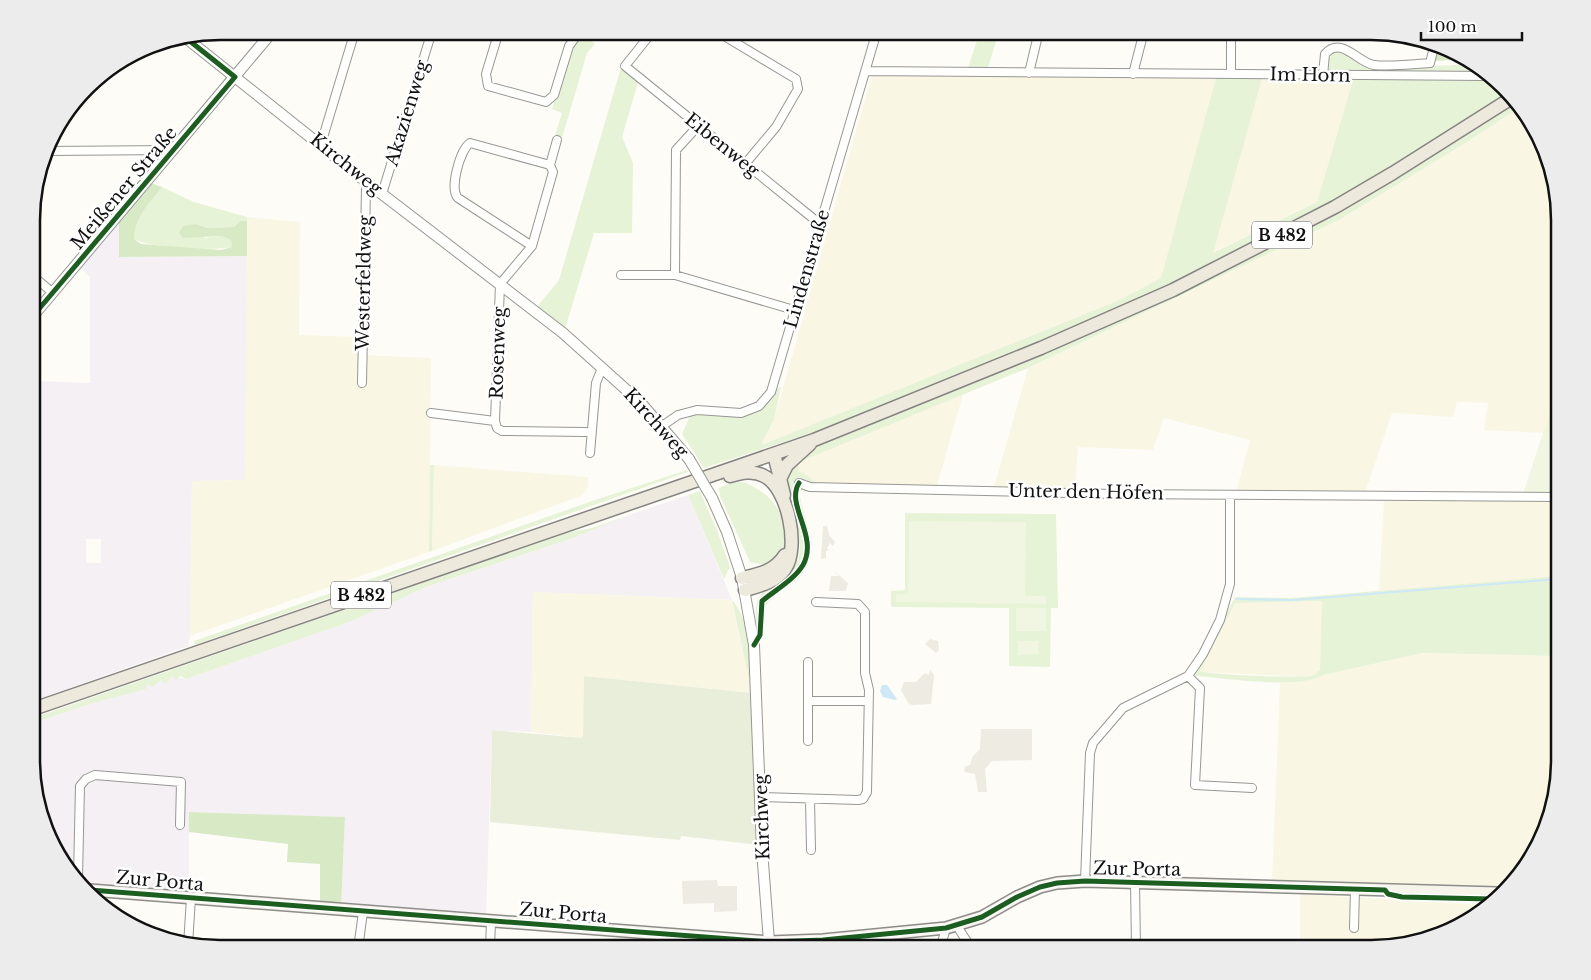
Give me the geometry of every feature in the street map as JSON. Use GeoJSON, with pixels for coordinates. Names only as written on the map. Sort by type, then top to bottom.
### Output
{"type":"FeatureCollection","features":[{"type":"Feature","properties":{"kind":"main road","name":"B 482"},"geometry":{"type":"LineString","coordinates":[[40,707],[814,440],[1041,348],[1191,281],[1335,207],[1506,101]]}},
{"type":"Feature","properties":{"kind":"main road"},"geometry":{"type":"LineString","coordinates":[[778,481],[787,465],[814,440]]}},
{"type":"Feature","properties":{"kind":"main road"},"geometry":{"type":"LineString","coordinates":[[743,584],[779,565],[792,542],[787,512],[769,456]]}},
{"type":"Feature","properties":{"kind":"main road"},"geometry":{"type":"LineString","coordinates":[[697,481],[718,480],[740,474],[756,473],[778,481]]}},
{"type":"Feature","properties":{"kind":"main road","name":"Zur Porta"},"geometry":{"type":"LineString","coordinates":[[799,940],[878,935],[952,927],[982,917],[1040,887],[1057,883],[1085,881],[1492,893]]}},
{"type":"Feature","properties":{"kind":"main road","name":"Zur Porta"},"geometry":{"type":"LineString","coordinates":[[97,891],[491,921],[702,940]]}},
{"type":"Feature","properties":{"kind":"street","name":"Meißener Straße"},"geometry":{"type":"LineString","coordinates":[[40,308],[266,40]]}},
{"type":"Feature","properties":{"kind":"street"},"geometry":{"type":"LineString","coordinates":[[321,144],[352,40]]}},
{"type":"Feature","properties":{"kind":"street","name":"Akazienweg"},"geometry":{"type":"LineString","coordinates":[[382,194],[429,40]]}},
{"type":"Feature","properties":{"kind":"street"},"geometry":{"type":"LineString","coordinates":[[496,40],[486,74],[488,86],[546,102],[554,95],[569,46],[573,40]]}},
{"type":"Feature","properties":{"kind":"street","name":"Eibenweg"},"geometry":{"type":"LineString","coordinates":[[646,40],[624,66],[820,224]]}},
{"type":"Feature","properties":{"kind":"street"},"geometry":{"type":"LineString","coordinates":[[731,40],[796,80],[799,84],[798,90],[776,128],[746,164]]}},
{"type":"Feature","properties":{"kind":"street","name":"Lindenstraße"},"geometry":{"type":"LineString","coordinates":[[662,426],[678,415],[697,410],[741,413],[759,406],[771,392],[875,40]]}},
{"type":"Feature","properties":{"kind":"street"},"geometry":{"type":"LineString","coordinates":[[1029,72],[1038,40]]}},
{"type":"Feature","properties":{"kind":"street"},"geometry":{"type":"LineString","coordinates":[[1133,74],[1142,40]]}},
{"type":"Feature","properties":{"kind":"street"},"geometry":{"type":"LineString","coordinates":[[1231,40],[1231,74]]}},
{"type":"Feature","properties":{"kind":"street","name":"Kirchweg"},"geometry":{"type":"LineString","coordinates":[[192,42],[369,184],[563,333],[641,403],[689,459],[712,498],[727,532],[743,584],[754,645],[768,940]]}},
{"type":"Feature","properties":{"kind":"street"},"geometry":{"type":"LineString","coordinates":[[1323,75],[1325,54],[1334,47],[1342,48],[1373,65],[1430,63],[1433,51]]}},
{"type":"Feature","properties":{"kind":"street","name":"Im Horn"},"geometry":{"type":"LineString","coordinates":[[866,71],[1479,76]]}},
{"type":"Feature","properties":{"kind":"street"},"geometry":{"type":"LineString","coordinates":[[675,275],[676,150],[698,126]]}},
{"type":"Feature","properties":{"kind":"street"},"geometry":{"type":"LineString","coordinates":[[550,165],[558,140]]}},
{"type":"Feature","properties":{"kind":"street"},"geometry":{"type":"LineString","coordinates":[[500,284],[532,246],[554,172],[550,165],[470,144],[463,151],[453,191],[458,198],[532,246]]}},
{"type":"Feature","properties":{"kind":"street"},"geometry":{"type":"LineString","coordinates":[[54,151],[173,150]]}},
{"type":"Feature","properties":{"kind":"street","name":"Westerfeldweg"},"geometry":{"type":"LineString","coordinates":[[362,383],[366,189],[369,184]]}},
{"type":"Feature","properties":{"kind":"street"},"geometry":{"type":"LineString","coordinates":[[621,276],[675,275],[794,310]]}},
{"type":"Feature","properties":{"kind":"street"},"geometry":{"type":"LineString","coordinates":[[40,282],[53,293]]}},
{"type":"Feature","properties":{"kind":"street","name":"Rosenweg"},"geometry":{"type":"LineString","coordinates":[[500,284],[497,428],[502,431],[586,432]]}},
{"type":"Feature","properties":{"kind":"street"},"geometry":{"type":"LineString","coordinates":[[590,453],[596,383],[602,368]]}},
{"type":"Feature","properties":{"kind":"street","name":"Rosenweg"},"geometry":{"type":"LineString","coordinates":[[431,413],[496,421]]}},
{"type":"Feature","properties":{"kind":"street","name":"Unter den Höfen"},"geometry":{"type":"LineString","coordinates":[[799,483],[810,487],[1230,495],[1551,498]]}},
{"type":"Feature","properties":{"kind":"street"},"geometry":{"type":"LineString","coordinates":[[1085,881],[1090,754],[1093,743],[1123,708],[1188,676],[1203,654],[1226,603],[1230,584],[1230,495]]}},
{"type":"Feature","properties":{"kind":"street"},"geometry":{"type":"LineString","coordinates":[[760,797],[858,800],[863,799],[866,792],[868,701],[865,673],[865,612],[858,604],[816,602]]}},
{"type":"Feature","properties":{"kind":"street"},"geometry":{"type":"LineString","coordinates":[[808,662],[808,741]]}},
{"type":"Feature","properties":{"kind":"street"},"geometry":{"type":"LineString","coordinates":[[1188,676],[1200,688],[1194,785],[1252,788]]}},
{"type":"Feature","properties":{"kind":"street"},"geometry":{"type":"LineString","coordinates":[[809,701],[868,701]]}},
{"type":"Feature","properties":{"kind":"street"},"geometry":{"type":"LineString","coordinates":[[78,871],[80,786],[86,779],[95,775],[181,782],[180,824]]}},
{"type":"Feature","properties":{"kind":"street"},"geometry":{"type":"LineString","coordinates":[[810,799],[811,850]]}},
{"type":"Feature","properties":{"kind":"street"},"geometry":{"type":"LineString","coordinates":[[1135,883],[1136,940]]}},
{"type":"Feature","properties":{"kind":"street"},"geometry":{"type":"LineString","coordinates":[[1354,928],[1355,889]]}},
{"type":"Feature","properties":{"kind":"street"},"geometry":{"type":"LineString","coordinates":[[188,937],[191,898]]}},
{"type":"Feature","properties":{"kind":"street"},"geometry":{"type":"LineString","coordinates":[[359,940],[363,912]]}},
{"type":"Feature","properties":{"kind":"street"},"geometry":{"type":"LineString","coordinates":[[490,940],[491,921]]}},
{"type":"Feature","properties":{"kind":"street"},"geometry":{"type":"LineString","coordinates":[[945,940],[952,927],[964,940]]}},
{"type":"Feature","properties":{"kind":"street"},"geometry":{"type":"LineString","coordinates":[[877,940],[878,935]]}},
{"type":"Feature","properties":{"kind":"street"},"geometry":{"type":"LineString","coordinates":[[672,936],[672,940]]}},
{"type":"Feature","properties":{"kind":"shaded area"},"geometry":{"type":"Polygon","coordinates":[[[879,74],[1216,78],[1161,278],[1117,301],[764,444],[762,443],[774,420],[870,81],[872,77],[879,74]]]}},
{"type":"Feature","properties":{"kind":"shaded area"},"geometry":{"type":"Polygon","coordinates":[[[1262,79],[1353,80],[1317,202],[1212,253],[1262,79]]]}},
{"type":"Feature","properties":{"kind":"shaded area"},"geometry":{"type":"Polygon","coordinates":[[[1514,110],[1527,130],[1537,151],[1548,185],[1551,208],[1551,411],[1544,433],[1484,430],[1488,403],[1457,402],[1453,417],[1392,413],[1365,493],[1236,492],[1250,440],[1164,418],[1153,450],[1078,447],[1075,488],[994,487],[1028,368],[1339,220],[1472,139],[1514,110]]]}},
{"type":"Feature","properties":{"kind":"shaded area"},"geometry":{"type":"Polygon","coordinates":[[[119,217],[119,257],[247,256],[245,480],[192,481],[190,636],[188,646],[40,699],[40,381],[90,383],[90,277],[77,265],[119,217]],[[86,539],[86,563],[101,563],[101,539],[86,539]]]}},
{"type":"Feature","properties":{"kind":"shaded area"},"geometry":{"type":"Polygon","coordinates":[[[247,217],[300,222],[299,335],[361,337],[361,355],[431,358],[429,552],[190,636],[192,481],[245,480],[247,217]]]}},
{"type":"Feature","properties":{"kind":"shaded area"},"geometry":{"type":"Polygon","coordinates":[[[963,394],[937,486],[818,484],[804,473],[798,473],[799,462],[809,457],[963,394]]]}},
{"type":"Feature","properties":{"kind":"shaded area"},"geometry":{"type":"Polygon","coordinates":[[[434,465],[588,477],[588,486],[583,495],[432,551],[434,465]]]}},
{"type":"Feature","properties":{"kind":"shaded area"},"geometry":{"type":"Polygon","coordinates":[[[688,495],[732,600],[533,592],[531,732],[492,730],[486,916],[341,907],[345,817],[189,812],[189,892],[90,884],[70,860],[54,829],[43,795],[40,772],[40,721],[90,704],[145,689],[145,683],[161,679],[165,684],[172,676],[186,679],[352,621],[426,587],[573,538],[629,515],[688,495]]]}},
{"type":"Feature","properties":{"kind":"shaded area"},"geometry":{"type":"Polygon","coordinates":[[[1384,499],[1551,502],[1551,577],[1379,591],[1384,499]]]}},
{"type":"Feature","properties":{"kind":"shaded area"},"geometry":{"type":"Polygon","coordinates":[[[823,526],[827,526],[829,535],[835,542],[833,546],[830,543],[827,548],[829,550],[826,551],[826,558],[821,559],[823,526]]]}},
{"type":"Feature","properties":{"kind":"shaded area"},"geometry":{"type":"Polygon","coordinates":[[[832,569],[848,583],[846,591],[829,591],[831,576],[839,576],[832,569]]]}},
{"type":"Feature","properties":{"kind":"shaded area"},"geometry":{"type":"Polygon","coordinates":[[[533,592],[732,600],[752,693],[585,676],[583,738],[531,732],[533,592]]]}},
{"type":"Feature","properties":{"kind":"shaded area"},"geometry":{"type":"Polygon","coordinates":[[[1323,601],[1320,670],[1318,673],[1312,676],[1285,676],[1201,672],[1200,670],[1235,603],[1323,601]]]}},
{"type":"Feature","properties":{"kind":"shaded area"},"geometry":{"type":"Polygon","coordinates":[[[930,639],[938,641],[939,650],[936,653],[925,644],[930,639]]]}},
{"type":"Feature","properties":{"kind":"shaded area"},"geometry":{"type":"Polygon","coordinates":[[[1422,653],[1551,656],[1551,772],[1548,795],[1537,829],[1521,860],[1498,887],[1272,882],[1280,682],[1310,680],[1323,675],[1422,653]]]}},
{"type":"Feature","properties":{"kind":"shaded area"},"geometry":{"type":"Polygon","coordinates":[[[930,670],[934,675],[931,704],[912,705],[908,703],[901,690],[904,682],[916,682],[925,673],[929,675],[930,670]]]}},
{"type":"Feature","properties":{"kind":"shaded area"},"geometry":{"type":"Polygon","coordinates":[[[981,729],[1032,729],[1032,760],[992,761],[985,769],[987,792],[978,792],[975,774],[964,772],[965,766],[970,765],[973,756],[980,749],[981,729]]]}},
{"type":"Feature","properties":{"kind":"shaded area"},"geometry":{"type":"Polygon","coordinates":[[[717,880],[718,886],[737,886],[737,911],[714,912],[714,903],[683,904],[682,881],[717,880]]]}},
{"type":"Feature","properties":{"kind":"shaded area"},"geometry":{"type":"Polygon","coordinates":[[[1300,894],[1479,905],[1440,926],[1406,937],[1383,940],[1300,940],[1300,894]]]}},
{"type":"Feature","properties":{"kind":"green space"},"geometry":{"type":"Polygon","coordinates":[[[578,40],[590,40],[595,44],[587,53],[562,138],[555,136],[562,113],[552,109],[570,50],[578,40]]]}},
{"type":"Feature","properties":{"kind":"green space"},"geometry":{"type":"Polygon","coordinates":[[[977,40],[996,40],[988,68],[968,68],[977,40]]]}},
{"type":"Feature","properties":{"kind":"green space"},"geometry":{"type":"Polygon","coordinates":[[[1338,50],[1394,68],[1462,65],[1481,77],[1514,110],[1472,139],[1339,220],[1028,368],[799,462],[798,472],[804,473],[818,484],[1075,488],[1074,495],[799,491],[810,540],[808,563],[803,573],[793,583],[773,597],[765,609],[759,610],[759,623],[756,621],[756,607],[759,597],[791,571],[799,554],[800,542],[790,505],[788,481],[792,467],[804,455],[796,438],[704,468],[682,434],[690,416],[698,408],[741,411],[758,403],[767,393],[781,387],[774,420],[762,443],[764,444],[1117,301],[1161,278],[1216,78],[1262,79],[1213,253],[1317,202],[1353,80],[1359,80],[1363,74],[1332,72],[1325,65],[1328,54],[1338,50]]]}},
{"type":"Feature","properties":{"kind":"green space"},"geometry":{"type":"Polygon","coordinates":[[[1437,53],[1453,60],[1434,61],[1437,53]]]}},
{"type":"Feature","properties":{"kind":"green space"},"geometry":{"type":"Polygon","coordinates":[[[622,64],[639,79],[622,137],[633,163],[632,233],[594,233],[565,329],[537,307],[559,280],[622,64]]]}},
{"type":"Feature","properties":{"kind":"green space"},"geometry":{"type":"Polygon","coordinates":[[[148,182],[162,187],[140,217],[134,239],[141,244],[221,250],[232,247],[231,240],[221,236],[183,238],[179,233],[183,226],[196,224],[208,228],[234,227],[240,221],[247,221],[247,256],[119,257],[119,217],[148,182]]]}},
{"type":"Feature","properties":{"kind":"green space"},"geometry":{"type":"Polygon","coordinates":[[[162,187],[194,202],[247,217],[247,221],[240,221],[234,227],[208,228],[196,224],[204,238],[221,236],[231,240],[232,247],[211,249],[182,248],[153,245],[134,239],[140,217],[162,187]]]}},
{"type":"Feature","properties":{"kind":"green space"},"geometry":{"type":"Polygon","coordinates":[[[1551,409],[1551,494],[1523,494],[1551,409]]]}},
{"type":"Feature","properties":{"kind":"green space"},"geometry":{"type":"Polygon","coordinates":[[[430,465],[434,465],[432,551],[429,552],[430,465]]]}},
{"type":"Feature","properties":{"kind":"green space"},"geometry":{"type":"Polygon","coordinates":[[[687,470],[688,472],[195,645],[194,641],[598,499],[687,470]]]}},
{"type":"Feature","properties":{"kind":"green space"},"geometry":{"type":"Polygon","coordinates":[[[744,482],[765,494],[778,509],[781,517],[784,551],[769,566],[750,562],[720,496],[719,488],[730,483],[744,482]]]}},
{"type":"Feature","properties":{"kind":"green space"},"geometry":{"type":"Polygon","coordinates":[[[700,491],[730,567],[724,579],[688,495],[700,491]]]}},
{"type":"Feature","properties":{"kind":"green space"},"geometry":{"type":"Polygon","coordinates":[[[905,513],[1056,514],[1058,608],[1051,608],[1050,667],[1009,666],[1009,608],[891,607],[891,591],[905,590],[905,513]]]}},
{"type":"Feature","properties":{"kind":"green space"},"geometry":{"type":"Polygon","coordinates":[[[629,515],[573,538],[426,587],[352,621],[186,679],[180,676],[176,681],[172,676],[165,684],[161,680],[152,687],[146,684],[146,689],[90,704],[40,721],[40,716],[566,533],[592,528],[629,515]]]}},
{"type":"Feature","properties":{"kind":"green space"},"geometry":{"type":"Polygon","coordinates":[[[909,521],[1026,522],[1025,596],[1046,596],[1046,604],[896,602],[896,594],[908,594],[909,521]]]}},
{"type":"Feature","properties":{"kind":"green space"},"geometry":{"type":"Polygon","coordinates":[[[1551,577],[1551,656],[1422,653],[1297,682],[1261,682],[1195,676],[1235,597],[1291,598],[1551,577]],[[1322,601],[1235,603],[1200,671],[1236,675],[1302,677],[1317,673],[1320,670],[1322,601]]]}},
{"type":"Feature","properties":{"kind":"green space"},"geometry":{"type":"Polygon","coordinates":[[[732,600],[743,618],[746,630],[752,693],[732,600]]]}},
{"type":"Feature","properties":{"kind":"green space"},"geometry":{"type":"Polygon","coordinates":[[[1016,608],[1046,608],[1046,631],[1016,631],[1016,608]]]}},
{"type":"Feature","properties":{"kind":"green space"},"geometry":{"type":"Polygon","coordinates":[[[1018,641],[1038,641],[1039,654],[1018,655],[1018,641]]]}},
{"type":"Feature","properties":{"kind":"green space"},"geometry":{"type":"Polygon","coordinates":[[[584,676],[752,693],[759,845],[681,836],[680,840],[490,822],[492,730],[583,738],[584,676]]]}},
{"type":"Feature","properties":{"kind":"green space"},"geometry":{"type":"Polygon","coordinates":[[[189,812],[345,817],[341,907],[320,905],[320,864],[287,862],[288,844],[189,832],[189,812]]]}},
{"type":"Feature","properties":{"kind":"water"},"geometry":{"type":"Polygon","coordinates":[[[882,685],[887,685],[897,699],[883,697],[880,691],[882,685]]]}},
{"type":"Feature","properties":{"kind":"waterway"},"geometry":{"type":"LineString","coordinates":[[1237,599],[1293,600],[1551,580]]}},
{"type":"Feature","properties":{"kind":"cycle path"},"geometry":{"type":"LineString","coordinates":[[40,308],[235,77],[192,42]]}},
{"type":"Feature","properties":{"kind":"cycle path"},"geometry":{"type":"LineString","coordinates":[[754,645],[760,635],[762,601],[794,576],[803,565],[807,554],[805,532],[796,501],[799,483]]}},
{"type":"Feature","properties":{"kind":"cycle path"},"geometry":{"type":"LineString","coordinates":[[823,940],[946,928],[982,917],[1017,897],[1040,887],[1057,883],[1085,881],[1385,890],[1388,894],[1402,897],[1486,899]]}},
{"type":"Feature","properties":{"kind":"cycle path"},"geometry":{"type":"LineString","coordinates":[[96,890],[743,940]]}}]}
